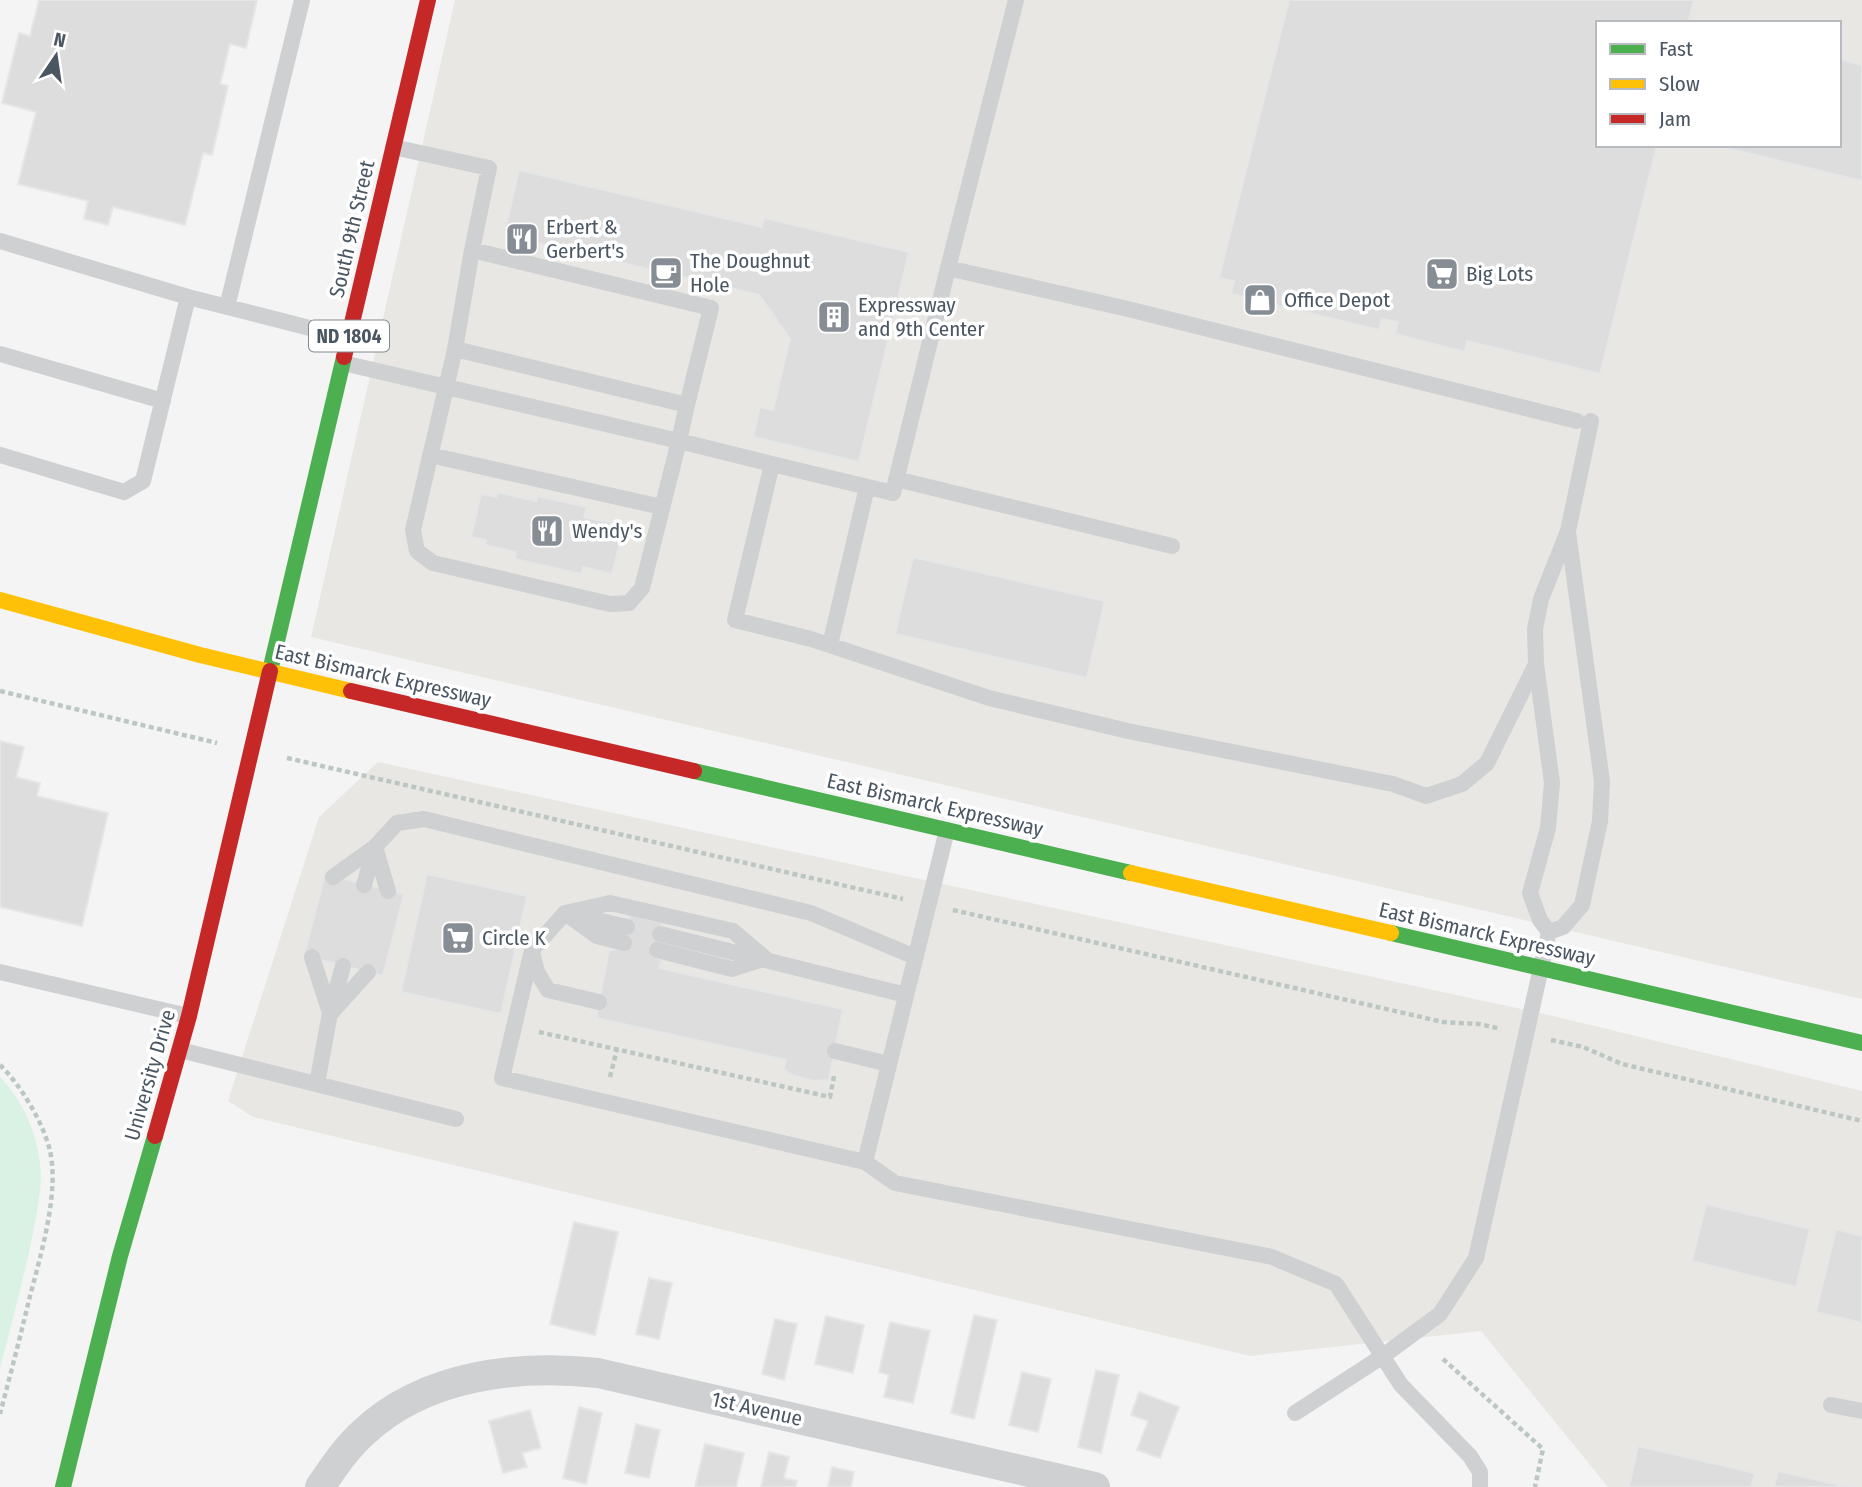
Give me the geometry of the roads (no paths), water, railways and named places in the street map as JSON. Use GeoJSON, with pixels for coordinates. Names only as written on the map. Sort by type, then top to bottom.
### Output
{"type":"FeatureCollection","features":[{"type":"Feature","properties":{"kind":"main road","name":"South 9th Street"},"geometry":{"type":"LineString","coordinates":[[270,671],[428,0]]}},
{"type":"Feature","properties":{"kind":"main road","name":"East Bismarck Expressway"},"geometry":{"type":"LineString","coordinates":[[0,600],[200,655],[1862,1043]]}},
{"type":"Feature","properties":{"kind":"main road","name":"University Drive"},"geometry":{"type":"LineString","coordinates":[[63,1487],[120,1256],[189,1016],[270,671]]}},
{"type":"Feature","properties":{"kind":"street","name":"1st Avenue"},"geometry":{"type":"LineString","coordinates":[[320,1487],[341,1457],[364,1432],[392,1411],[419,1397],[451,1384],[522,1370],[559,1369],[597,1373],[1094,1487]]}},
{"type":"Feature","properties":{"kind":"lane"},"geometry":{"type":"LineString","coordinates":[[227,307],[302,0]]}},
{"type":"Feature","properties":{"kind":"lane"},"geometry":{"type":"LineString","coordinates":[[343,363],[446,385],[893,493],[1016,0]]}},
{"type":"Feature","properties":{"kind":"lane"},"geometry":{"type":"LineString","coordinates":[[393,147],[489,168],[472,250],[455,349],[413,530],[417,551],[433,564],[610,604],[629,603],[642,588],[711,308],[472,250]]}},
{"type":"Feature","properties":{"kind":"lane"},"geometry":{"type":"LineString","coordinates":[[0,241],[188,297],[349,338]]}},
{"type":"Feature","properties":{"kind":"lane"},"geometry":{"type":"LineString","coordinates":[[948,268],[1128,309],[1584,421],[1568,531],[1541,599],[1535,629],[1536,664],[1552,783],[1548,828],[1530,893],[1539,920],[1549,932]]}},
{"type":"Feature","properties":{"kind":"lane"},"geometry":{"type":"LineString","coordinates":[[0,455],[124,492],[143,481],[188,297]]}},
{"type":"Feature","properties":{"kind":"lane"},"geometry":{"type":"LineString","coordinates":[[455,349],[687,405]]}},
{"type":"Feature","properties":{"kind":"lane"},"geometry":{"type":"LineString","coordinates":[[0,354],[163,401]]}},
{"type":"Feature","properties":{"kind":"lane"},"geometry":{"type":"LineString","coordinates":[[430,456],[662,507]]}},
{"type":"Feature","properties":{"kind":"lane"},"geometry":{"type":"LineString","coordinates":[[772,464],[735,620],[830,645],[989,698],[1128,731],[1393,784],[1426,796],[1462,783],[1487,763],[1536,664]]}},
{"type":"Feature","properties":{"kind":"lane"},"geometry":{"type":"LineString","coordinates":[[896,480],[1172,546]]}},
{"type":"Feature","properties":{"kind":"lane"},"geometry":{"type":"LineString","coordinates":[[830,645],[867,487]]}},
{"type":"Feature","properties":{"kind":"lane"},"geometry":{"type":"LineString","coordinates":[[1549,932],[1563,927],[1582,905],[1597,841],[1602,801],[1602,780],[1568,531]]}},
{"type":"Feature","properties":{"kind":"lane"},"geometry":{"type":"LineString","coordinates":[[333,877],[375,847],[397,822],[424,819],[811,913],[915,957]]}},
{"type":"Feature","properties":{"kind":"lane"},"geometry":{"type":"LineString","coordinates":[[865,1162],[947,830]]}},
{"type":"Feature","properties":{"kind":"lane"},"geometry":{"type":"LineString","coordinates":[[364,885],[375,847]]}},
{"type":"Feature","properties":{"kind":"lane"},"geometry":{"type":"LineString","coordinates":[[375,847],[388,891]]}},
{"type":"Feature","properties":{"kind":"lane"},"geometry":{"type":"LineString","coordinates":[[766,959],[733,931],[610,903],[565,913],[532,950],[502,1078],[865,1162],[895,1183],[1272,1257],[1336,1284],[1401,1385],[1470,1456],[1480,1472],[1480,1487]]}},
{"type":"Feature","properties":{"kind":"lane"},"geometry":{"type":"LineString","coordinates":[[565,913],[625,935]]}},
{"type":"Feature","properties":{"kind":"lane"},"geometry":{"type":"LineString","coordinates":[[1295,1413],[1383,1356],[1440,1314],[1476,1258],[1549,932]]}},
{"type":"Feature","properties":{"kind":"lane"},"geometry":{"type":"LineString","coordinates":[[658,942],[766,959],[906,995]]}},
{"type":"Feature","properties":{"kind":"lane"},"geometry":{"type":"LineString","coordinates":[[532,950],[537,972],[548,990],[599,1002]]}},
{"type":"Feature","properties":{"kind":"lane"},"geometry":{"type":"LineString","coordinates":[[312,957],[330,1013]]}},
{"type":"Feature","properties":{"kind":"lane"},"geometry":{"type":"LineString","coordinates":[[317,1084],[330,1013],[343,966]]}},
{"type":"Feature","properties":{"kind":"lane"},"geometry":{"type":"LineString","coordinates":[[0,972],[189,1016]]}},
{"type":"Feature","properties":{"kind":"lane"},"geometry":{"type":"LineString","coordinates":[[330,1013],[368,972]]}},
{"type":"Feature","properties":{"kind":"lane"},"geometry":{"type":"LineString","coordinates":[[180,1050],[456,1119]]}},
{"type":"Feature","properties":{"kind":"lane"},"geometry":{"type":"LineString","coordinates":[[837,1051],[889,1064]]}},
{"type":"Feature","properties":{"kind":"lane"},"geometry":{"type":"LineString","coordinates":[[1831,1405],[1862,1411]]}},
{"type":"Feature","properties":{"kind":"place","name":"Erbert & Gerbert's"},"geometry":{"type":"Point","coordinates":[522,239]}},
{"type":"Feature","properties":{"kind":"place","name":"The Doughnut Hole"},"geometry":{"type":"Point","coordinates":[666,273]}},
{"type":"Feature","properties":{"kind":"place","name":"Big Lots"},"geometry":{"type":"Point","coordinates":[1442,274]}},
{"type":"Feature","properties":{"kind":"place","name":"Office Depot"},"geometry":{"type":"Point","coordinates":[1260,300]}},
{"type":"Feature","properties":{"kind":"place","name":"Expressway and 9th Center"},"geometry":{"type":"Point","coordinates":[834,317]}},
{"type":"Feature","properties":{"kind":"place","name":"Wendy's"},"geometry":{"type":"Point","coordinates":[547,531]}},
{"type":"Feature","properties":{"kind":"place","name":"Circle K"},"geometry":{"type":"Point","coordinates":[458,938]}}]}
